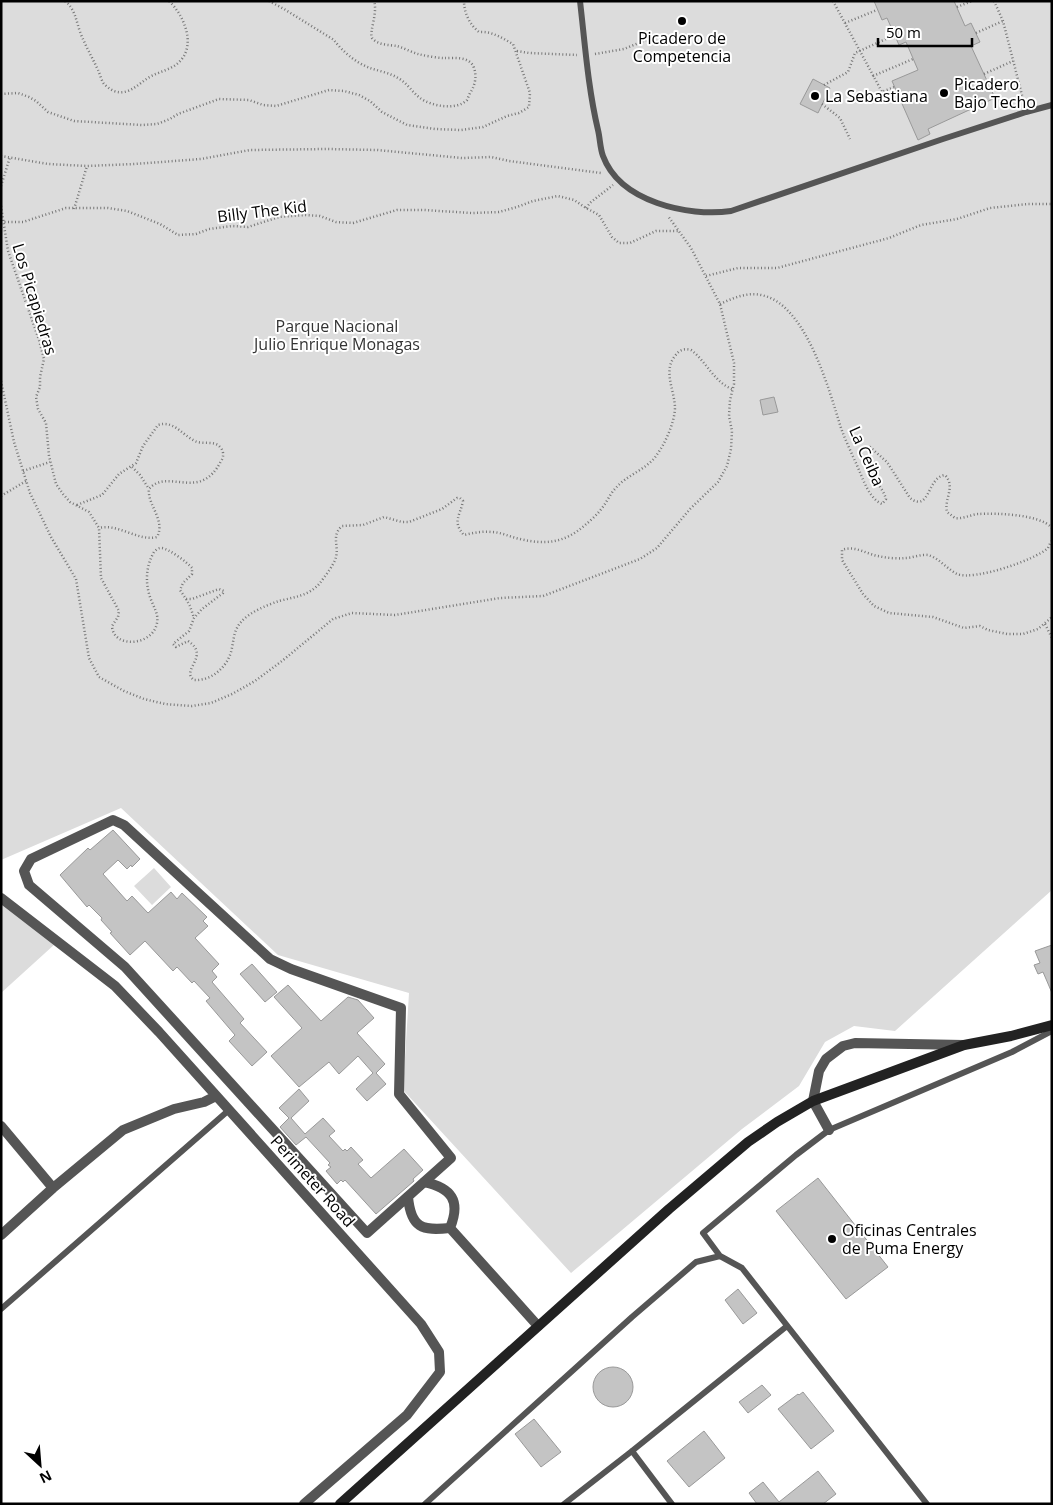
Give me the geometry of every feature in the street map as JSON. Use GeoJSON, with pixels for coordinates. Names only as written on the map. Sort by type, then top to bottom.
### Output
{"type":"FeatureCollection","features":[{"type":"Feature","properties":{"kind":"street"},"geometry":{"type":"LineString","coordinates":[[113,820],[120,822],[270,959],[401,1008],[398,1094],[451,1158],[408,1197],[367,1233],[125,967],[29,885],[24,871],[31,859],[113,820]]}},
{"type":"Feature","properties":{"kind":"street","name":"Perimeter Road"},"geometry":{"type":"LineString","coordinates":[[1,898],[115,986],[421,1324],[439,1352],[440,1372],[408,1415],[304,1504]]}},
{"type":"Feature","properties":{"kind":"street"},"geometry":{"type":"LineString","coordinates":[[340,1504],[538,1326],[748,1142],[813,1101],[964,1045],[1011,1036],[1052,1025]]}},
{"type":"Feature","properties":{"kind":"street"},"geometry":{"type":"LineString","coordinates":[[829,1130],[813,1101],[818,1071],[826,1059],[843,1046],[855,1043],[964,1045]]}},
{"type":"Feature","properties":{"kind":"street"},"geometry":{"type":"LineString","coordinates":[[1,1235],[53,1188],[123,1130],[174,1109],[204,1102],[216,1096]]}},
{"type":"Feature","properties":{"kind":"street"},"geometry":{"type":"LineString","coordinates":[[1,1126],[53,1188]]}},
{"type":"Feature","properties":{"kind":"street"},"geometry":{"type":"LineString","coordinates":[[424,1182],[441,1187],[452,1196],[455,1208],[450,1228]]}},
{"type":"Feature","properties":{"kind":"street"},"geometry":{"type":"LineString","coordinates":[[408,1197],[411,1213],[422,1227],[432,1230],[450,1228]]}},
{"type":"Feature","properties":{"kind":"street"},"geometry":{"type":"LineString","coordinates":[[450,1228],[538,1326]]}},
{"type":"Feature","properties":{"kind":"lane"},"geometry":{"type":"LineString","coordinates":[[580,1],[592,104],[603,156],[620,180],[651,202],[662,205],[700,212],[716,213],[731,211],[1026,112],[1052,105]]}},
{"type":"Feature","properties":{"kind":"lane"},"geometry":{"type":"LineString","coordinates":[[927,1504],[742,1268],[720,1256],[702,1233],[829,1130],[1012,1052],[1052,1031]]}},
{"type":"Feature","properties":{"kind":"lane"},"geometry":{"type":"LineString","coordinates":[[1,1309],[229,1110]]}},
{"type":"Feature","properties":{"kind":"lane"},"geometry":{"type":"LineString","coordinates":[[425,1504],[632,1317],[696,1262],[720,1256]]}},
{"type":"Feature","properties":{"kind":"lane"},"geometry":{"type":"LineString","coordinates":[[564,1504],[787,1326]]}},
{"type":"Feature","properties":{"kind":"lane"},"geometry":{"type":"LineString","coordinates":[[632,1451],[672,1504]]}},
{"type":"Feature","properties":{"kind":"path"},"geometry":{"type":"LineString","coordinates":[[65,1],[74,12],[83,38],[105,85],[114,91],[124,92],[132,89],[147,78],[168,69],[181,60],[186,52],[189,42],[187,30],[176,9],[169,1]]}},
{"type":"Feature","properties":{"kind":"path"},"geometry":{"type":"LineString","coordinates":[[269,1],[334,40],[366,67],[405,81],[412,92],[422,100],[437,106],[450,106],[466,100],[474,87],[475,78],[474,67],[469,61],[452,57],[444,58],[417,54],[373,39],[371,30],[374,25],[376,8],[374,1]]}},
{"type":"Feature","properties":{"kind":"path"},"geometry":{"type":"LineString","coordinates":[[1,94],[18,93],[29,97],[48,112],[74,121],[142,125],[157,124],[219,99],[250,100],[263,105],[276,106],[329,90],[344,91],[359,95],[370,101],[382,112],[407,125],[461,130],[483,127],[507,116],[519,114],[529,107],[530,93],[513,44],[487,31],[479,32],[473,28],[466,12],[464,1]]}},
{"type":"Feature","properties":{"kind":"path"},"geometry":{"type":"LineString","coordinates":[[833,1],[882,92],[894,87]]}},
{"type":"Feature","properties":{"kind":"path"},"geometry":{"type":"LineString","coordinates":[[957,8],[972,1]]}},
{"type":"Feature","properties":{"kind":"path"},"geometry":{"type":"LineString","coordinates":[[994,1],[1002,21],[1026,112]]}},
{"type":"Feature","properties":{"kind":"path"},"geometry":{"type":"LineString","coordinates":[[845,24],[877,10]]}},
{"type":"Feature","properties":{"kind":"path"},"geometry":{"type":"LineString","coordinates":[[976,33],[1002,21]]}},
{"type":"Feature","properties":{"kind":"path"},"geometry":{"type":"LineString","coordinates":[[824,84],[848,72],[855,53],[895,35]]}},
{"type":"Feature","properties":{"kind":"path"},"geometry":{"type":"LineString","coordinates":[[517,51],[587,55],[624,49],[646,40]]}},
{"type":"Feature","properties":{"kind":"path"},"geometry":{"type":"LineString","coordinates":[[873,76],[913,59]]}},
{"type":"Feature","properties":{"kind":"path"},"geometry":{"type":"LineString","coordinates":[[984,74],[1013,61]]}},
{"type":"Feature","properties":{"kind":"path"},"geometry":{"type":"LineString","coordinates":[[822,104],[840,118],[850,138]]}},
{"type":"Feature","properties":{"kind":"path"},"geometry":{"type":"LineString","coordinates":[[1,156],[48,164],[86,166],[201,159],[250,150],[377,150],[462,158],[491,157],[614,174]]}},
{"type":"Feature","properties":{"kind":"path"},"geometry":{"type":"LineString","coordinates":[[1,186],[10,157]]}},
{"type":"Feature","properties":{"kind":"path"},"geometry":{"type":"LineString","coordinates":[[74,209],[86,166]]}},
{"type":"Feature","properties":{"kind":"path"},"geometry":{"type":"LineString","coordinates":[[586,208],[620,180]]}},
{"type":"Feature","properties":{"kind":"path","name":"Billy The Kid"},"geometry":{"type":"LineString","coordinates":[[2,223],[23,222],[66,208],[108,208],[127,211],[160,224],[178,235],[196,234],[208,229],[232,226],[248,227],[279,217],[305,215],[320,216],[336,222],[353,223],[397,210],[472,213],[499,212],[539,199],[558,196],[574,200],[599,215],[612,237],[619,243],[630,244],[656,231],[678,231]]}},
{"type":"Feature","properties":{"kind":"path"},"geometry":{"type":"LineString","coordinates":[[706,276],[738,268],[777,268],[889,238],[921,225],[957,219],[990,208],[1028,204],[1052,204]]}},
{"type":"Feature","properties":{"kind":"path"},"geometry":{"type":"LineString","coordinates":[[1,381],[14,442],[26,481],[51,537],[76,579],[89,658],[99,677],[124,691],[166,704],[192,706],[211,703],[240,689],[282,661],[334,619],[352,613],[395,615],[500,598],[542,596],[624,566],[652,552],[690,509],[718,482],[726,466],[731,449],[732,431],[729,416],[734,384],[734,363],[720,304],[706,276],[662,205]]}},
{"type":"Feature","properties":{"kind":"path","name":"Los Picapiedras"},"geometry":{"type":"LineString","coordinates":[[1,206],[2,223],[8,251],[44,359],[40,387],[36,397],[38,409],[46,423],[50,462],[56,484],[62,494],[77,506],[89,512],[99,528]]}},
{"type":"Feature","properties":{"kind":"path","name":"La Ceiba"},"geometry":{"type":"LineString","coordinates":[[720,304],[742,296],[761,295],[781,305],[793,316],[811,345],[828,386],[844,436],[865,484],[880,503],[882,504],[886,499],[881,487],[869,472],[862,459],[861,449],[865,447],[870,447],[881,455],[910,498],[916,502],[920,502],[925,498],[938,477],[945,475],[950,481],[951,487],[946,507],[947,512],[955,518],[986,514],[1023,517],[1048,523],[1052,528]]}},
{"type":"Feature","properties":{"kind":"path"},"geometry":{"type":"LineString","coordinates":[[186,599],[192,599],[219,588],[224,590],[223,594],[202,609],[194,618],[189,631],[173,645],[176,647],[188,641],[195,647],[197,659],[189,674],[191,679],[197,680],[211,676],[223,666],[230,654],[238,625],[244,619],[278,602],[305,594],[320,582],[335,562],[337,556],[336,533],[342,526],[363,525],[384,517],[409,522],[442,509],[457,498],[460,498],[463,501],[457,525],[464,535],[492,532],[522,540],[556,542],[572,535],[583,527],[602,508],[620,484],[655,458],[666,441],[674,407],[669,370],[670,364],[678,352],[691,350],[717,378],[732,389]]}},
{"type":"Feature","properties":{"kind":"path"},"geometry":{"type":"LineString","coordinates":[[77,506],[102,495],[119,474],[132,467],[154,428],[162,424],[174,426],[200,443],[216,444],[223,452],[222,461],[207,479],[199,483],[158,482],[149,489]]}},
{"type":"Feature","properties":{"kind":"path"},"geometry":{"type":"LineString","coordinates":[[23,471],[50,462]]}},
{"type":"Feature","properties":{"kind":"path"},"geometry":{"type":"LineString","coordinates":[[132,467],[149,489],[148,495],[155,509],[160,528],[157,537],[151,538],[112,527],[99,528],[101,578],[119,611],[112,630],[119,639],[128,642],[141,641],[153,634],[158,618],[150,598],[147,582],[150,560],[156,550],[164,549],[186,561],[192,568],[192,574],[183,583],[180,590],[190,606],[194,618]]}},
{"type":"Feature","properties":{"kind":"path"},"geometry":{"type":"LineString","coordinates":[[1,496],[26,481]]}},
{"type":"Feature","properties":{"kind":"path"},"geometry":{"type":"LineString","coordinates":[[1052,541],[1048,548],[1006,568],[967,576],[958,574],[934,557],[926,555],[903,559],[876,556],[847,548],[842,550],[841,554],[842,560],[863,594],[874,606],[889,613],[932,617],[964,628],[980,626],[988,630],[1007,634],[1023,634],[1046,624],[1052,617]]}},
{"type":"Feature","properties":{"kind":"path"},"geometry":{"type":"LineString","coordinates":[[1046,624],[1052,638]]}},
{"type":"Feature","properties":{"kind":"green space","name":"Parque Nacional Julio Enrique Monagas"},"geometry":{"type":"Polygon","coordinates":[[[1,1],[1052,1],[1052,890],[895,1031],[854,1026],[825,1042],[799,1086],[742,1129],[571,1273],[403,1090],[409,993],[278,955],[121,808],[1,860],[1,1]]]}},
{"type":"Feature","properties":{"kind":"green space"},"geometry":{"type":"Polygon","coordinates":[[[154,868],[171,887],[152,905],[134,886],[154,868]]]}},
{"type":"Feature","properties":{"kind":"green space"},"geometry":{"type":"Polygon","coordinates":[[[1,896],[55,944],[1,993],[1,896]]]}},
{"type":"Feature","properties":{"kind":"building"},"geometry":{"type":"Polygon","coordinates":[[[874,1],[954,1],[965,26],[971,23],[980,42],[971,46],[995,98],[928,129],[930,134],[918,140],[892,81],[918,70],[906,42],[899,45],[887,18],[882,20],[874,1]]]}},
{"type":"Feature","properties":{"kind":"building","name":"La Sebastiana"},"geometry":{"type":"Polygon","coordinates":[[[813,79],[830,88],[818,113],[800,104],[813,79]]]}},
{"type":"Feature","properties":{"kind":"building"},"geometry":{"type":"Polygon","coordinates":[[[774,397],[778,412],[763,415],[760,400],[774,397]]]}},
{"type":"Feature","properties":{"kind":"building"},"geometry":{"type":"Polygon","coordinates":[[[113,830],[140,859],[127,869],[118,860],[103,874],[127,901],[132,896],[148,913],[171,892],[177,899],[182,893],[207,917],[203,921],[208,926],[195,938],[219,964],[212,971],[217,977],[212,982],[244,1019],[240,1023],[267,1052],[252,1066],[229,1041],[235,1035],[206,1001],[210,998],[194,981],[192,983],[177,967],[173,971],[145,941],[130,955],[110,933],[112,932],[101,920],[102,918],[89,905],[87,907],[60,875],[88,848],[90,850],[113,830]]]}},
{"type":"Feature","properties":{"kind":"building"},"geometry":{"type":"Polygon","coordinates":[[[1052,945],[1052,993],[1043,972],[1038,974],[1034,965],[1040,963],[1035,951],[1052,945]]]}},
{"type":"Feature","properties":{"kind":"building"},"geometry":{"type":"Polygon","coordinates":[[[252,964],[277,992],[265,1002],[240,974],[252,964]]]}},
{"type":"Feature","properties":{"kind":"building"},"geometry":{"type":"Polygon","coordinates":[[[288,985],[321,1021],[348,997],[358,1000],[374,1018],[357,1033],[385,1064],[376,1073],[386,1084],[367,1101],[356,1089],[373,1073],[358,1056],[339,1074],[329,1062],[299,1087],[271,1056],[302,1028],[274,997],[288,985]]]}},
{"type":"Feature","properties":{"kind":"building"},"geometry":{"type":"Polygon","coordinates":[[[299,1089],[309,1101],[291,1118],[305,1134],[323,1118],[335,1131],[329,1136],[343,1151],[345,1149],[347,1151],[351,1147],[363,1160],[358,1164],[371,1178],[404,1149],[423,1170],[413,1179],[414,1181],[376,1214],[345,1180],[343,1182],[341,1180],[337,1184],[326,1171],[331,1167],[328,1165],[330,1163],[306,1137],[296,1145],[280,1127],[289,1118],[279,1108],[299,1089]]]}},
{"type":"Feature","properties":{"kind":"building","name":"Oficinas Centrales de Puma Energy"},"geometry":{"type":"Polygon","coordinates":[[[818,1178],[888,1267],[846,1299],[776,1211],[818,1178]]]}},
{"type":"Feature","properties":{"kind":"building"},"geometry":{"type":"Polygon","coordinates":[[[738,1289],[757,1313],[743,1324],[725,1300],[738,1289]]]}},
{"type":"Feature","properties":{"kind":"building"},"geometry":{"type":"Polygon","coordinates":[[[613,1367],[627,1373],[633,1387],[627,1401],[613,1407],[599,1401],[593,1387],[599,1373],[613,1367]]]}},
{"type":"Feature","properties":{"kind":"building"},"geometry":{"type":"Polygon","coordinates":[[[762,1385],[771,1395],[748,1413],[739,1402],[762,1385]]]}},
{"type":"Feature","properties":{"kind":"building"},"geometry":{"type":"Polygon","coordinates":[[[803,1392],[834,1431],[811,1449],[778,1409],[803,1392]]]}},
{"type":"Feature","properties":{"kind":"building"},"geometry":{"type":"Polygon","coordinates":[[[534,1419],[561,1452],[541,1467],[515,1434],[534,1419]]]}},
{"type":"Feature","properties":{"kind":"building"},"geometry":{"type":"Polygon","coordinates":[[[704,1431],[725,1458],[689,1487],[667,1461],[704,1431]]]}},
{"type":"Feature","properties":{"kind":"building"},"geometry":{"type":"Polygon","coordinates":[[[818,1471],[836,1494],[823,1504],[757,1504],[749,1493],[763,1482],[779,1502],[818,1471]]]}},
{"type":"Feature","properties":{"kind":"place","name":"Picadero de Competencia"},"geometry":{"type":"Point","coordinates":[682,21]}},
{"type":"Feature","properties":{"kind":"place","name":"Picadero Bajo Techo"},"geometry":{"type":"Point","coordinates":[944,93]}},
{"type":"Feature","properties":{"kind":"place","name":"La Sebastiana"},"geometry":{"type":"Point","coordinates":[815,96]}},
{"type":"Feature","properties":{"kind":"place","name":"Oficinas Centrales de Puma Energy"},"geometry":{"type":"Point","coordinates":[832,1239]}}]}
